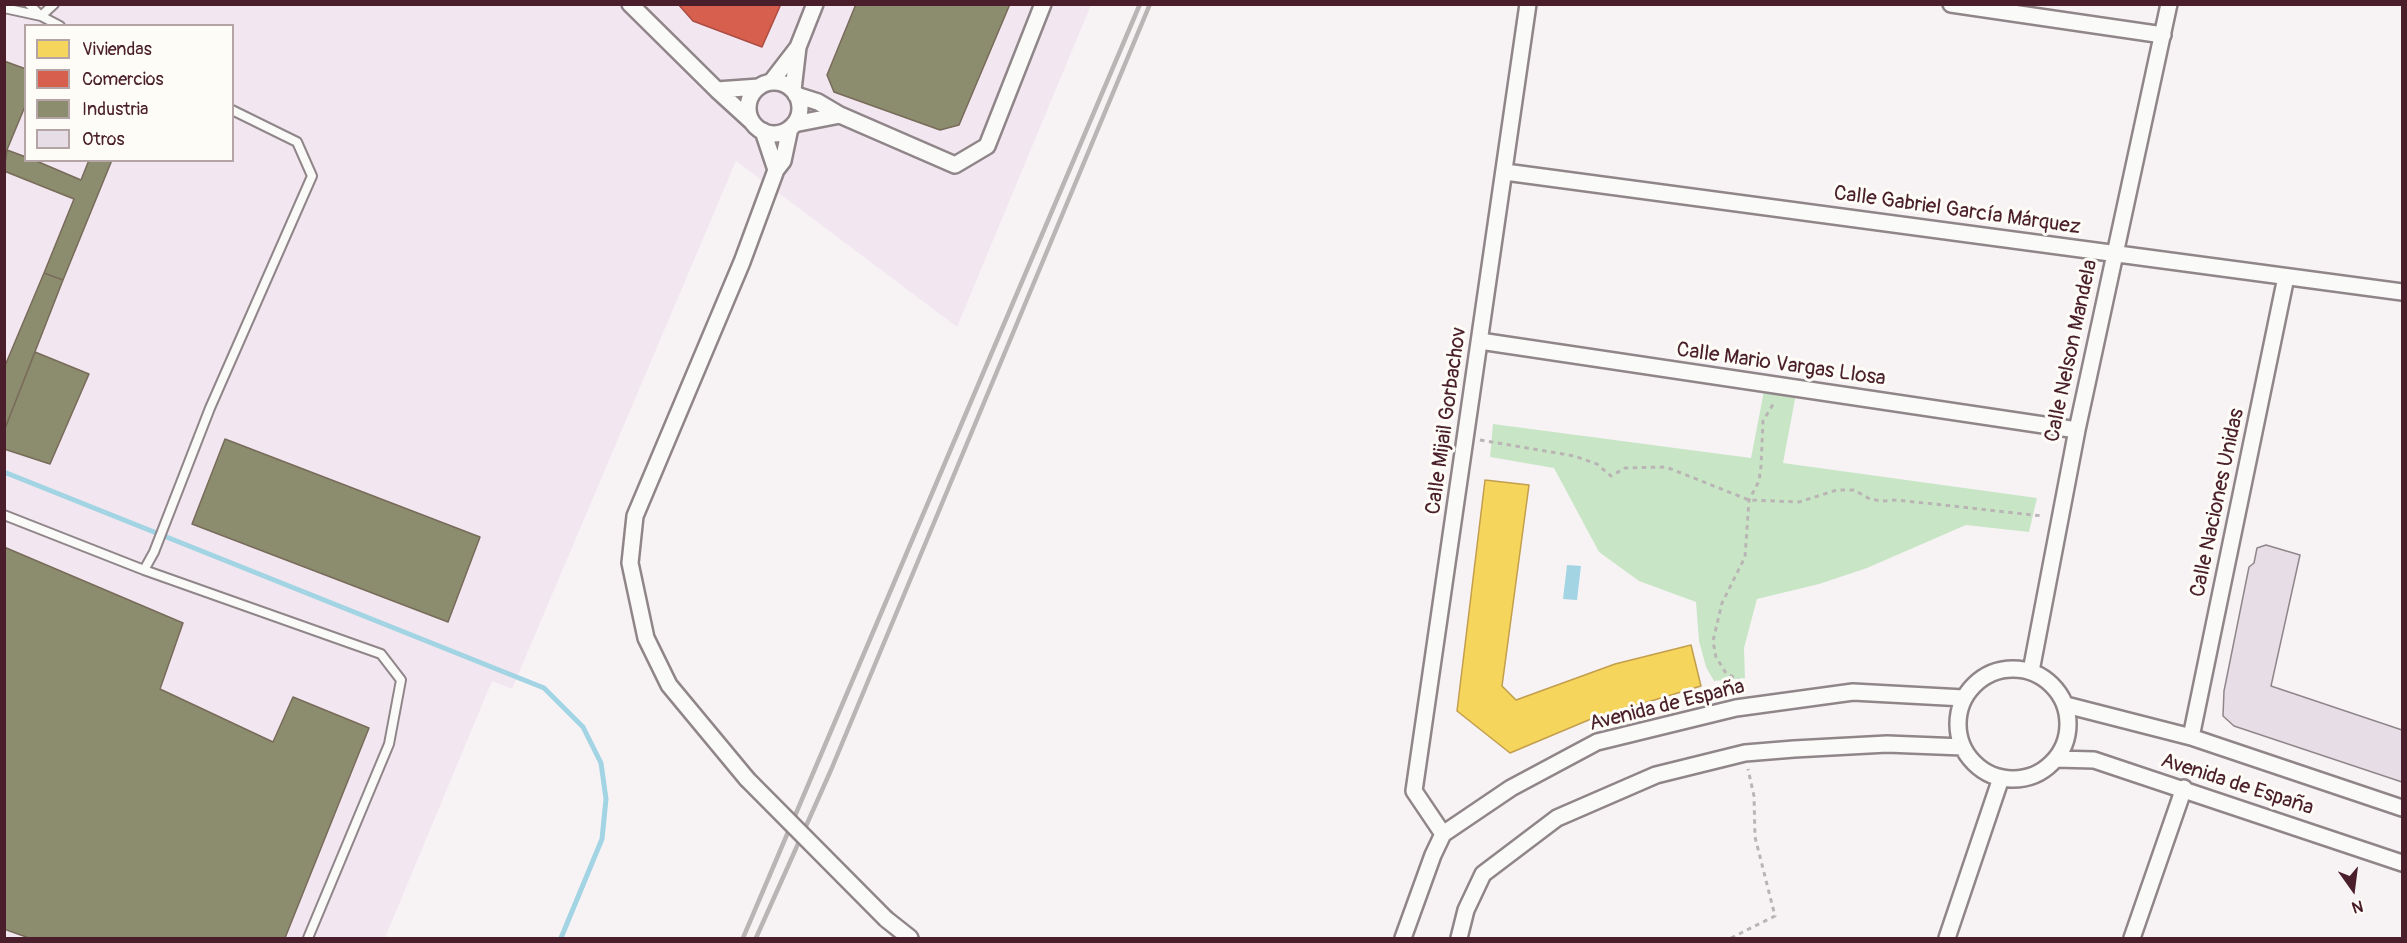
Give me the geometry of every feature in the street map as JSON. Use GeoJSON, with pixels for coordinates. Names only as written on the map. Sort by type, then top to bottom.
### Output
{"type":"FeatureCollection","features":[{"type":"Feature","properties":{"kind":"street"},"geometry":{"type":"LineString","coordinates":[[630,4],[717,90],[763,131],[776,170]]}},
{"type":"Feature","properties":{"kind":"street"},"geometry":{"type":"LineString","coordinates":[[815,4],[798,47],[794,93],[800,109],[792,126],[783,161],[776,170],[738,273],[635,516],[630,563],[646,638],[669,685],[747,779],[886,920],[910,939]]}},
{"type":"Feature","properties":{"kind":"street"},"geometry":{"type":"LineString","coordinates":[[717,90],[780,83],[794,93],[819,102],[840,115],[955,165],[987,146],[1043,4]]}},
{"type":"Feature","properties":{"kind":"street","name":"Calle Mijail Gorbachov"},"geometry":{"type":"LineString","coordinates":[[1443,834],[1414,791],[1528,4]]}},
{"type":"Feature","properties":{"kind":"street"},"geometry":{"type":"LineString","coordinates":[[1951,4],[2163,35]]}},
{"type":"Feature","properties":{"kind":"street","name":"Calle Nelson Mandela"},"geometry":{"type":"LineString","coordinates":[[2031,671],[2077,430],[2169,4]]}},
{"type":"Feature","properties":{"kind":"street"},"geometry":{"type":"LineString","coordinates":[[751,121],[748,105],[750,97],[765,84],[798,47]]}},
{"type":"Feature","properties":{"kind":"street"},"geometry":{"type":"LineString","coordinates":[[763,131],[779,133],[792,126],[840,115]]}},
{"type":"Feature","properties":{"kind":"street","name":"Calle Gabriel García Márquez"},"geometry":{"type":"LineString","coordinates":[[1505,172],[2403,292]]}},
{"type":"Feature","properties":{"kind":"street","name":"Calle Naciones Unidas"},"geometry":{"type":"LineString","coordinates":[[2192,737],[2286,277]]}},
{"type":"Feature","properties":{"kind":"street","name":"Calle Mario Vargas Llosa"},"geometry":{"type":"LineString","coordinates":[[1480,341],[2077,430]]}},
{"type":"Feature","properties":{"kind":"street"},"geometry":{"type":"LineString","coordinates":[[2000,670],[2031,671],[2046,679],[2058,690],[2066,705],[2069,724],[2066,742],[2056,759],[2045,770],[2032,777],[2001,778],[1985,772],[1972,762],[1963,747],[1958,723],[1964,698],[1973,686],[2000,670]]}},
{"type":"Feature","properties":{"kind":"street","name":"Avenida de España"},"geometry":{"type":"LineString","coordinates":[[1443,834],[1511,788],[1597,742],[1736,708],[1853,692],[1964,698]]}},
{"type":"Feature","properties":{"kind":"street","name":"Avenida de España"},"geometry":{"type":"LineString","coordinates":[[2066,705],[2192,737],[2403,808]]}},
{"type":"Feature","properties":{"kind":"street"},"geometry":{"type":"LineString","coordinates":[[1459,939],[1466,910],[1483,874],[1557,818],[1656,775],[1745,753],[1887,744],[1963,747]]}},
{"type":"Feature","properties":{"kind":"street","name":"Avenida de España"},"geometry":{"type":"LineString","coordinates":[[2056,759],[2094,760],[2184,788],[2403,863]]}},
{"type":"Feature","properties":{"kind":"street"},"geometry":{"type":"LineString","coordinates":[[1947,939],[2001,778]]}},
{"type":"Feature","properties":{"kind":"street"},"geometry":{"type":"LineString","coordinates":[[2132,939],[2184,788]]}},
{"type":"Feature","properties":{"kind":"street"},"geometry":{"type":"LineString","coordinates":[[1403,939],[1433,855],[1443,834]]}},
{"type":"Feature","properties":{"kind":"lane"},"geometry":{"type":"LineString","coordinates":[[29,4],[41,16]]}},
{"type":"Feature","properties":{"kind":"lane"},"geometry":{"type":"LineString","coordinates":[[41,16],[54,4]]}},
{"type":"Feature","properties":{"kind":"lane"},"geometry":{"type":"LineString","coordinates":[[4,8],[41,16],[56,24]]}},
{"type":"Feature","properties":{"kind":"lane"},"geometry":{"type":"LineString","coordinates":[[144,570],[154,552],[210,408],[312,176],[297,142],[234,111]]}},
{"type":"Feature","properties":{"kind":"lane"},"geometry":{"type":"LineString","coordinates":[[4,515],[144,570],[381,654],[401,680],[389,744],[308,939]]}},
{"type":"Feature","properties":{"kind":"path"},"geometry":{"type":"LineString","coordinates":[[1736,708],[1739,680],[1726,673],[1716,657],[1713,641],[1722,603],[1737,577],[1744,557],[1749,500],[1759,481],[1763,421],[1774,403],[1778,386]]}},
{"type":"Feature","properties":{"kind":"path"},"geometry":{"type":"LineString","coordinates":[[1466,437],[1574,456],[1597,464],[1611,476],[1625,468],[1666,467],[1749,500],[1799,502],[1838,490],[1854,490],[1870,499],[1882,501],[1897,500],[2060,518]]}},
{"type":"Feature","properties":{"kind":"path"},"geometry":{"type":"LineString","coordinates":[[1731,939],[1775,916],[1755,837],[1754,796],[1745,753]]}},
{"type":"Feature","properties":{"kind":"shaded area"},"geometry":{"type":"Polygon","coordinates":[[[5,5],[1091,5],[957,327],[736,161],[512,689],[492,681],[385,938],[5,938],[5,5]]]}},
{"type":"Feature","properties":{"kind":"green space"},"geometry":{"type":"Polygon","coordinates":[[[1764,391],[1796,394],[1783,463],[2037,498],[2029,532],[1966,525],[1867,568],[1819,584],[1757,599],[1744,648],[1745,678],[1714,681],[1706,667],[1699,641],[1696,602],[1639,581],[1599,552],[1554,468],[1490,457],[1493,424],[1751,458],[1764,391]]]}},
{"type":"Feature","properties":{"kind":"water"},"geometry":{"type":"Polygon","coordinates":[[[1567,565],[1581,566],[1577,600],[1563,599],[1567,565]]]}},
{"type":"Feature","properties":{"kind":"building: Viviendas"},"geometry":{"type":"Polygon","coordinates":[[[1485,480],[1529,485],[1502,686],[1516,700],[1615,664],[1691,645],[1701,686],[1591,719],[1510,753],[1457,711],[1485,480]]]}},
{"type":"Feature","properties":{"kind":"building: Comercios"},"geometry":{"type":"Polygon","coordinates":[[[678,4],[781,4],[762,47],[693,21],[678,4]]]}},
{"type":"Feature","properties":{"kind":"building: Industria"},"geometry":{"type":"Polygon","coordinates":[[[856,4],[1010,4],[959,125],[940,130],[834,92],[827,75],[856,4]]]}},
{"type":"Feature","properties":{"kind":"building: Industria"},"geometry":{"type":"Polygon","coordinates":[[[4,61],[24,68],[24,109],[4,157],[4,61]]]}},
{"type":"Feature","properties":{"kind":"building: Industria"},"geometry":{"type":"Polygon","coordinates":[[[7,150],[24,156],[24,162],[39,162],[81,180],[88,162],[111,162],[63,280],[44,273],[74,199],[4,171],[7,150]]]}},
{"type":"Feature","properties":{"kind":"building: Industria"},"geometry":{"type":"Polygon","coordinates":[[[44,273],[63,280],[4,431],[4,368],[44,273]]]}},
{"type":"Feature","properties":{"kind":"building: Industria"},"geometry":{"type":"Polygon","coordinates":[[[35,352],[89,374],[50,464],[4,449],[4,431],[35,352]]]}},
{"type":"Feature","properties":{"kind":"building: Industria"},"geometry":{"type":"Polygon","coordinates":[[[225,439],[480,537],[448,622],[192,524],[225,439]]]}},
{"type":"Feature","properties":{"kind":"building: Industria"},"geometry":{"type":"Polygon","coordinates":[[[4,547],[183,623],[160,689],[273,742],[293,697],[369,728],[285,938],[29,938],[4,929],[4,547]]]}},
{"type":"Feature","properties":{"kind":"building: Otros"},"geometry":{"type":"Polygon","coordinates":[[[2266,545],[2300,555],[2271,686],[2402,730],[2402,782],[2234,726],[2223,716],[2224,691],[2249,567],[2254,563],[2257,548],[2266,545]]]}},
{"type":"Feature","properties":{"kind":"waterway"},"geometry":{"type":"LineString","coordinates":[[4,472],[544,688],[583,727],[601,763],[606,799],[602,839],[561,938]]}},
{"type":"Feature","properties":{"kind":"railway"},"geometry":{"type":"LineString","coordinates":[[743,938],[1140,4]]}},
{"type":"Feature","properties":{"kind":"railway"},"geometry":{"type":"LineString","coordinates":[[756,938],[831,770],[1150,4]]}}]}
